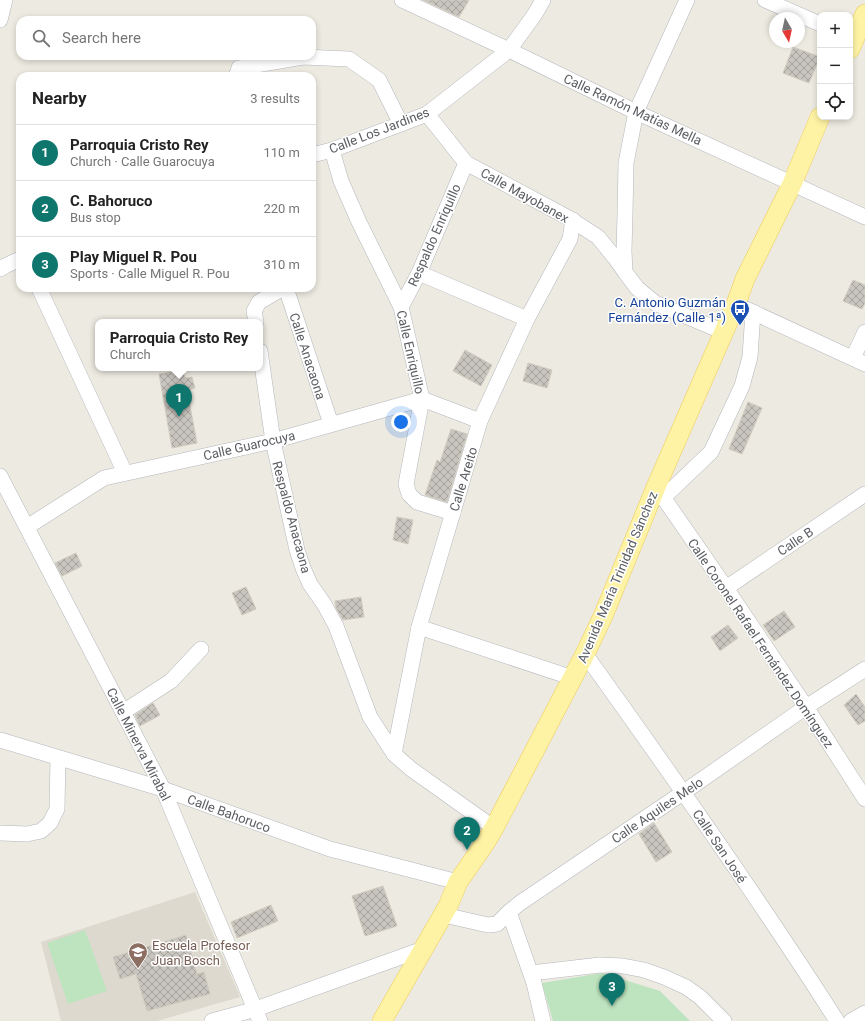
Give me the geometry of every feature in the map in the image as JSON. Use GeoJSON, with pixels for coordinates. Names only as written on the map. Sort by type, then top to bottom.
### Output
{"type":"FeatureCollection","features":[{"type":"Feature","properties":{"kind":"main road"},"geometry":{"type":"LineString","coordinates":[[855,42],[865,14]]}},
{"type":"Feature","properties":{"kind":"main road","name":"Avenida María Trinidad Sánchez"},"geometry":{"type":"LineString","coordinates":[[382,1021],[444,915],[458,882],[494,828],[585,654],[660,493],[745,279],[792,184],[819,120]]}},
{"type":"Feature","properties":{"kind":"street"},"geometry":{"type":"LineString","coordinates":[[0,20],[5,0]]}},
{"type":"Feature","properties":{"kind":"street","name":"Calle Ramón Matías Mella"},"geometry":{"type":"LineString","coordinates":[[402,0],[636,112],[865,217]]}},
{"type":"Feature","properties":{"kind":"street","name":"Calle Los Jardines"},"geometry":{"type":"LineString","coordinates":[[316,154],[332,150],[427,114],[509,50],[535,14],[543,0]]}},
{"type":"Feature","properties":{"kind":"street"},"geometry":{"type":"LineString","coordinates":[[625,272],[626,163],[636,112],[687,0]]}},
{"type":"Feature","properties":{"kind":"street"},"geometry":{"type":"LineString","coordinates":[[765,0],[817,23]]}},
{"type":"Feature","properties":{"kind":"street"},"geometry":{"type":"LineString","coordinates":[[316,58],[349,59],[379,80],[400,124]]}},
{"type":"Feature","properties":{"kind":"street"},"geometry":{"type":"LineString","coordinates":[[238,72],[239,68],[286,60]]}},
{"type":"Feature","properties":{"kind":"street","name":"Calle Mayobanex"},"geometry":{"type":"LineString","coordinates":[[427,114],[466,163],[573,220],[598,237],[637,288],[655,303],[724,332]]}},
{"type":"Feature","properties":{"kind":"street","name":"Calle Enriquillo"},"geometry":{"type":"LineString","coordinates":[[332,150],[341,181],[359,222],[401,307],[422,400],[406,484],[409,494],[417,502],[453,513]]}},
{"type":"Feature","properties":{"kind":"street","name":"Respaldo Enriquillo"},"geometry":{"type":"LineString","coordinates":[[401,307],[419,273],[466,163]]}},
{"type":"Feature","properties":{"kind":"street","name":"Calle Areito"},"geometry":{"type":"LineString","coordinates":[[394,754],[419,627],[480,421],[527,319],[570,239],[573,220]]}},
{"type":"Feature","properties":{"kind":"street"},"geometry":{"type":"LineString","coordinates":[[0,269],[16,261]]}},
{"type":"Feature","properties":{"kind":"street"},"geometry":{"type":"LineString","coordinates":[[419,273],[527,319]]}},
{"type":"Feature","properties":{"kind":"street"},"geometry":{"type":"LineString","coordinates":[[41,292],[125,473]]}},
{"type":"Feature","properties":{"kind":"street"},"geometry":{"type":"LineString","coordinates":[[255,319],[254,311],[258,302],[277,292]]}},
{"type":"Feature","properties":{"kind":"street","name":"Calle Anacaona"},"geometry":{"type":"LineString","coordinates":[[285,292],[331,424]]}},
{"type":"Feature","properties":{"kind":"street"},"geometry":{"type":"LineString","coordinates":[[736,304],[859,361],[865,332]]}},
{"type":"Feature","properties":{"kind":"street"},"geometry":{"type":"LineString","coordinates":[[660,493],[711,452],[742,386],[750,357],[753,312]]}},
{"type":"Feature","properties":{"kind":"street","name":"Respaldo Anacaona"},"geometry":{"type":"LineString","coordinates":[[263,371],[273,441],[297,550],[310,584],[324,604],[336,626],[370,717],[394,754],[410,769],[494,828]]}},
{"type":"Feature","properties":{"kind":"street"},"geometry":{"type":"LineString","coordinates":[[422,400],[480,421]]}},
{"type":"Feature","properties":{"kind":"street","name":"Calle Guarocuya"},"geometry":{"type":"LineString","coordinates":[[27,527],[104,478],[273,441],[422,400]]}},
{"type":"Feature","properties":{"kind":"street","name":"Calle Minerva Mirabal"},"geometry":{"type":"LineString","coordinates":[[0,476],[163,789],[258,1015]]}},
{"type":"Feature","properties":{"kind":"street","name":"Calle Coronel Rafael Fernández Domínguez"},"geometry":{"type":"LineString","coordinates":[[660,493],[806,707],[865,799]]}},
{"type":"Feature","properties":{"kind":"street","name":"Calle B"},"geometry":{"type":"LineString","coordinates":[[726,588],[865,494]]}},
{"type":"Feature","properties":{"kind":"street"},"geometry":{"type":"LineString","coordinates":[[419,627],[573,678]]}},
{"type":"Feature","properties":{"kind":"street"},"geometry":{"type":"LineString","coordinates":[[123,712],[171,681],[201,649]]}},
{"type":"Feature","properties":{"kind":"street","name":"Calle San José"},"geometry":{"type":"LineString","coordinates":[[585,654],[684,792],[837,1021]]}},
{"type":"Feature","properties":{"kind":"street","name":"Calle Aquiles Melo"},"geometry":{"type":"LineString","coordinates":[[444,915],[488,925],[497,924],[509,912],[527,899],[806,707],[865,669]]}},
{"type":"Feature","properties":{"kind":"street","name":"Calle Bahoruco"},"geometry":{"type":"LineString","coordinates":[[0,740],[163,789],[330,849],[458,882]]}},
{"type":"Feature","properties":{"kind":"street"},"geometry":{"type":"LineString","coordinates":[[0,832],[27,834],[41,831],[50,822],[57,809],[58,758]]}},
{"type":"Feature","properties":{"kind":"street"},"geometry":{"type":"LineString","coordinates":[[509,912],[531,973],[543,1021]]}},
{"type":"Feature","properties":{"kind":"street"},"geometry":{"type":"LineString","coordinates":[[212,1021],[258,1015],[423,949]]}},
{"type":"Feature","properties":{"kind":"street"},"geometry":{"type":"LineString","coordinates":[[531,973],[600,965],[623,966],[644,970],[686,987],[700,997],[724,1021]]}},
{"type":"Feature","properties":{"kind":"street"},"geometry":{"type":"LineString","coordinates":[[851,1021],[865,1013]]}},
{"type":"Feature","properties":{"kind":"shaded area","name":"Escuela Profesor Juan Bosch"},"geometry":{"type":"Polygon","coordinates":[[[195,892],[240,997],[157,1021],[61,1021],[41,942],[195,892]]]}},
{"type":"Feature","properties":{"kind":"green space"},"geometry":{"type":"Polygon","coordinates":[[[85,930],[107,991],[68,1004],[47,943],[85,930]]]}},
{"type":"Feature","properties":{"kind":"green space"},"geometry":{"type":"Polygon","coordinates":[[[602,973],[660,991],[690,1021],[553,1021],[542,983],[602,973]]]}},
{"type":"Feature","properties":{"kind":"building"},"geometry":{"type":"Polygon","coordinates":[[[423,0],[469,0],[459,17],[423,0]]]}},
{"type":"Feature","properties":{"kind":"building"},"geometry":{"type":"Polygon","coordinates":[[[793,48],[817,56],[817,64],[809,83],[783,73],[793,48]]]}},
{"type":"Feature","properties":{"kind":"building"},"geometry":{"type":"Polygon","coordinates":[[[853,280],[865,285],[865,303],[862,309],[843,301],[853,280]]]}},
{"type":"Feature","properties":{"kind":"building"},"geometry":{"type":"Polygon","coordinates":[[[465,350],[492,365],[481,386],[453,371],[465,350]]]}},
{"type":"Feature","properties":{"kind":"building"},"geometry":{"type":"Polygon","coordinates":[[[528,363],[552,370],[547,388],[523,381],[528,363]]]}},
{"type":"Feature","properties":{"kind":"building"},"geometry":{"type":"Polygon","coordinates":[[[183,371],[185,378],[192,377],[195,388],[187,390],[197,443],[172,448],[159,374],[183,371]]]}},
{"type":"Feature","properties":{"kind":"building"},"geometry":{"type":"Polygon","coordinates":[[[748,402],[762,408],[742,454],[729,449],[748,402]]]}},
{"type":"Feature","properties":{"kind":"building"},"geometry":{"type":"Polygon","coordinates":[[[451,429],[467,434],[447,502],[425,495],[437,460],[440,462],[451,429]]]}},
{"type":"Feature","properties":{"kind":"building"},"geometry":{"type":"Polygon","coordinates":[[[397,517],[413,520],[408,544],[393,540],[397,517]]]}},
{"type":"Feature","properties":{"kind":"building"},"geometry":{"type":"Polygon","coordinates":[[[76,553],[82,566],[62,576],[55,563],[76,553]]]}},
{"type":"Feature","properties":{"kind":"building"},"geometry":{"type":"Polygon","coordinates":[[[246,587],[256,609],[242,615],[232,593],[246,587]]]}},
{"type":"Feature","properties":{"kind":"building"},"geometry":{"type":"Polygon","coordinates":[[[361,597],[364,617],[343,620],[336,608],[335,601],[361,597]]]}},
{"type":"Feature","properties":{"kind":"building"},"geometry":{"type":"Polygon","coordinates":[[[784,611],[795,627],[774,641],[763,625],[784,611]]]}},
{"type":"Feature","properties":{"kind":"building"},"geometry":{"type":"Polygon","coordinates":[[[728,625],[738,638],[720,651],[711,637],[728,625]]]}},
{"type":"Feature","properties":{"kind":"building"},"geometry":{"type":"Polygon","coordinates":[[[856,694],[865,707],[865,721],[858,725],[844,705],[856,694]]]}},
{"type":"Feature","properties":{"kind":"building"},"geometry":{"type":"Polygon","coordinates":[[[153,703],[160,715],[140,726],[135,715],[153,703]]]}},
{"type":"Feature","properties":{"kind":"building"},"geometry":{"type":"Polygon","coordinates":[[[654,823],[672,852],[656,862],[639,834],[654,823]]]}},
{"type":"Feature","properties":{"kind":"building"},"geometry":{"type":"Polygon","coordinates":[[[383,886],[397,926],[365,936],[352,896],[383,886]]]}},
{"type":"Feature","properties":{"kind":"building"},"geometry":{"type":"Polygon","coordinates":[[[271,905],[278,921],[237,938],[231,922],[271,905]]]}},
{"type":"Feature","properties":{"kind":"building"},"geometry":{"type":"Polygon","coordinates":[[[186,935],[197,974],[204,972],[210,994],[147,1011],[136,974],[120,979],[113,957],[186,935]]]}},
{"type":"Feature","properties":{"kind":"place","name":"C. Antonio Guzmán Fernández (Calle 1ª)"},"geometry":{"type":"Point","coordinates":[740,326]}},
{"type":"Feature","properties":{"kind":"place","name":"Parroquia Cristo Rey"},"geometry":{"type":"Point","coordinates":[179,417]}},
{"type":"Feature","properties":{"kind":"place","name":"C. Bahoruco"},"geometry":{"type":"Point","coordinates":[467,850]}},
{"type":"Feature","properties":{"kind":"place","name":"Escuela Profesor Juan Bosch"},"geometry":{"type":"Point","coordinates":[138,969]}},
{"type":"Feature","properties":{"kind":"place","name":"Play Miguel R. Pou"},"geometry":{"type":"Point","coordinates":[612,1006]}}]}
